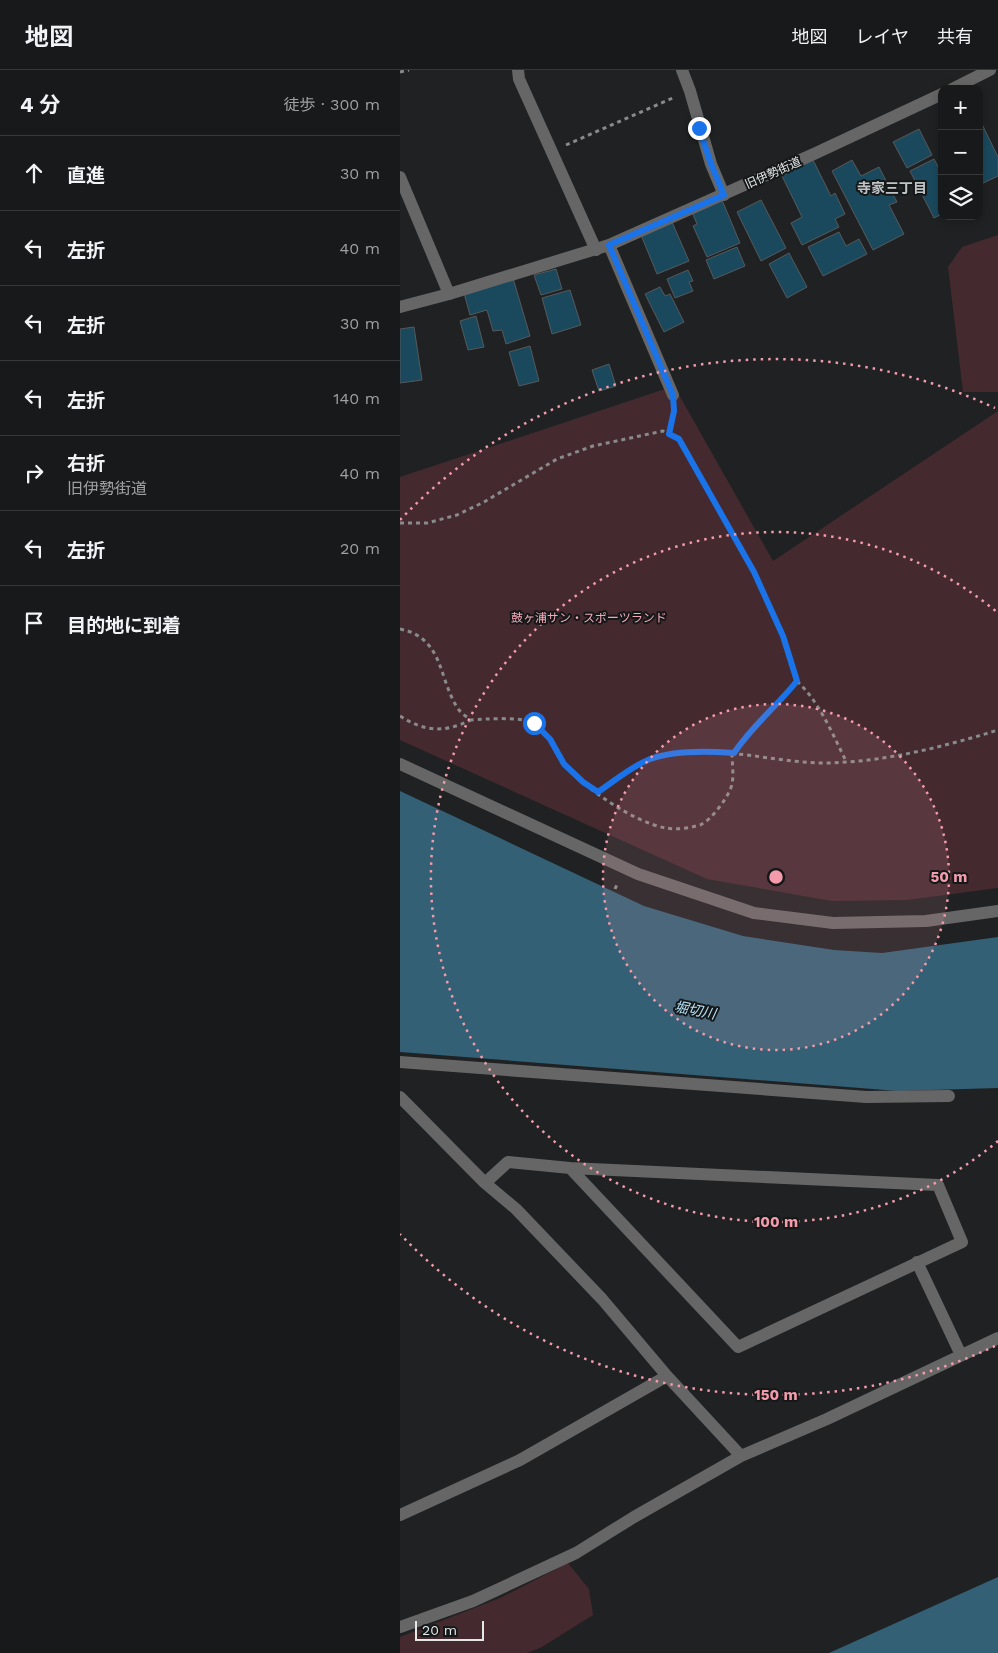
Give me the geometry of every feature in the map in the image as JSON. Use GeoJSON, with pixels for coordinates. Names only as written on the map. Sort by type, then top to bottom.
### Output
{"type":"FeatureCollection","features":[{"type":"Feature","properties":{"kind":"street"},"geometry":{"type":"LineString","coordinates":[[518,70],[519,79],[596,250]]}},
{"type":"Feature","properties":{"kind":"street"},"geometry":{"type":"LineString","coordinates":[[682,70],[711,164],[724,195]]}},
{"type":"Feature","properties":{"kind":"street"},"geometry":{"type":"LineString","coordinates":[[960,85],[990,70]]}},
{"type":"Feature","properties":{"kind":"street","name":"旧伊勢街道"},"geometry":{"type":"LineString","coordinates":[[400,307],[609,245],[724,195],[938,96]]}},
{"type":"Feature","properties":{"kind":"street"},"geometry":{"type":"LineString","coordinates":[[400,178],[449,294]]}},
{"type":"Feature","properties":{"kind":"street"},"geometry":{"type":"LineString","coordinates":[[609,245],[673,395]]}},
{"type":"Feature","properties":{"kind":"street"},"geometry":{"type":"LineString","coordinates":[[400,764],[638,874],[754,913],[833,922],[926,921],[998,911]]}},
{"type":"Feature","properties":{"kind":"street"},"geometry":{"type":"LineString","coordinates":[[400,1062],[866,1097],[949,1096]]}},
{"type":"Feature","properties":{"kind":"street"},"geometry":{"type":"LineString","coordinates":[[400,1097],[485,1183],[516,1209],[602,1299],[667,1376],[740,1456]]}},
{"type":"Feature","properties":{"kind":"street"},"geometry":{"type":"LineString","coordinates":[[485,1183],[508,1162],[570,1168],[938,1185],[962,1242],[738,1347],[570,1168]]}},
{"type":"Feature","properties":{"kind":"street"},"geometry":{"type":"LineString","coordinates":[[917,1262],[961,1355]]}},
{"type":"Feature","properties":{"kind":"street"},"geometry":{"type":"LineString","coordinates":[[400,1627],[473,1601],[576,1553],[740,1456],[827,1419],[998,1338]]}},
{"type":"Feature","properties":{"kind":"street"},"geometry":{"type":"LineString","coordinates":[[400,1515],[520,1460],[667,1376]]}},
{"type":"Feature","properties":{"kind":"path"},"geometry":{"type":"LineString","coordinates":[[400,72],[409,70]]}},
{"type":"Feature","properties":{"kind":"path"},"geometry":{"type":"LineString","coordinates":[[552,151],[690,91]]}},
{"type":"Feature","properties":{"kind":"path"},"geometry":{"type":"LineString","coordinates":[[669,434],[674,411],[673,395]]}},
{"type":"Feature","properties":{"kind":"path"},"geometry":{"type":"LineString","coordinates":[[400,522],[427,523],[457,515],[499,494],[557,459],[593,446],[663,432],[679,439],[754,572],[783,636],[797,681],[807,691],[822,714],[846,761]]}},
{"type":"Feature","properties":{"kind":"path"},"geometry":{"type":"LineString","coordinates":[[400,629],[424,639],[438,658],[459,711],[471,720]]}},
{"type":"Feature","properties":{"kind":"path"},"geometry":{"type":"LineString","coordinates":[[400,716],[429,729],[455,728],[471,720],[503,718],[534,723],[550,739],[564,764],[583,782],[598,792],[604,800],[634,817],[666,828],[688,828],[704,824],[720,808],[732,784],[733,753],[753,727],[787,694],[797,681]]}},
{"type":"Feature","properties":{"kind":"path"},"geometry":{"type":"LineString","coordinates":[[598,792],[650,759],[688,752],[733,753],[826,763],[885,758],[998,730]]}},
{"type":"Feature","properties":{"kind":"green space"},"geometry":{"type":"Polygon","coordinates":[[[998,235],[998,392],[963,392],[948,267],[962,247],[998,235]]]}},
{"type":"Feature","properties":{"kind":"green space","name":"鼓ヶ浦サン・スポーツランド"},"geometry":{"type":"Polygon","coordinates":[[[674,386],[773,561],[998,411],[998,888],[907,900],[832,901],[707,879],[400,740],[400,477],[674,386]]]}},
{"type":"Feature","properties":{"kind":"green space"},"geometry":{"type":"Polygon","coordinates":[[[568,1563],[589,1589],[593,1615],[542,1647],[527,1653],[400,1653],[400,1637],[500,1598],[568,1563]]]}},
{"type":"Feature","properties":{"kind":"water","name":"堀切川"},"geometry":{"type":"Polygon","coordinates":[[[400,791],[644,906],[743,936],[834,950],[882,953],[998,937],[998,1088],[898,1091],[400,1052],[400,791]]]}},
{"type":"Feature","properties":{"kind":"water"},"geometry":{"type":"Polygon","coordinates":[[[998,1577],[998,1653],[829,1653],[998,1577]]]}},
{"type":"Feature","properties":{"kind":"building"},"geometry":{"type":"Polygon","coordinates":[[[983,126],[998,157],[998,176],[983,183],[983,126]]]}},
{"type":"Feature","properties":{"kind":"building"},"geometry":{"type":"Polygon","coordinates":[[[919,129],[932,155],[907,168],[893,142],[919,129]]]}},
{"type":"Feature","properties":{"kind":"building"},"geometry":{"type":"Polygon","coordinates":[[[934,159],[938,166],[938,216],[934,218],[910,171],[934,159]]]}},
{"type":"Feature","properties":{"kind":"building"},"geometry":{"type":"Polygon","coordinates":[[[813,160],[831,196],[835,193],[845,214],[835,219],[839,227],[802,245],[791,223],[802,217],[782,176],[813,160]]]}},
{"type":"Feature","properties":{"kind":"building"},"geometry":{"type":"Polygon","coordinates":[[[852,160],[861,176],[879,167],[897,202],[889,205],[904,234],[873,250],[832,171],[852,160]]]}},
{"type":"Feature","properties":{"kind":"building"},"geometry":{"type":"Polygon","coordinates":[[[722,200],[740,243],[707,257],[693,226],[697,224],[692,212],[722,200]]]}},
{"type":"Feature","properties":{"kind":"building"},"geometry":{"type":"Polygon","coordinates":[[[761,200],[786,248],[761,261],[737,212],[761,200]]]}},
{"type":"Feature","properties":{"kind":"building"},"geometry":{"type":"Polygon","coordinates":[[[672,222],[689,261],[657,274],[641,235],[672,222]]]}},
{"type":"Feature","properties":{"kind":"building"},"geometry":{"type":"Polygon","coordinates":[[[839,232],[846,246],[859,239],[867,254],[823,276],[808,247],[839,232]]]}},
{"type":"Feature","properties":{"kind":"building"},"geometry":{"type":"Polygon","coordinates":[[[737,247],[745,266],[714,279],[706,260],[737,247]]]}},
{"type":"Feature","properties":{"kind":"building"},"geometry":{"type":"Polygon","coordinates":[[[789,253],[807,287],[787,298],[769,264],[789,253]]]}},
{"type":"Feature","properties":{"kind":"building"},"geometry":{"type":"Polygon","coordinates":[[[556,269],[562,289],[541,295],[534,275],[556,269]]]}},
{"type":"Feature","properties":{"kind":"building"},"geometry":{"type":"Polygon","coordinates":[[[688,270],[693,281],[689,282],[693,291],[675,298],[667,279],[688,270]]]}},
{"type":"Feature","properties":{"kind":"building"},"geometry":{"type":"Polygon","coordinates":[[[513,278],[530,336],[506,344],[502,330],[493,331],[487,310],[470,315],[464,293],[513,278]]]}},
{"type":"Feature","properties":{"kind":"building"},"geometry":{"type":"Polygon","coordinates":[[[660,287],[665,296],[670,294],[684,322],[664,332],[645,294],[660,287]]]}},
{"type":"Feature","properties":{"kind":"building"},"geometry":{"type":"Polygon","coordinates":[[[570,290],[581,325],[552,334],[542,298],[570,290]]]}},
{"type":"Feature","properties":{"kind":"building"},"geometry":{"type":"Polygon","coordinates":[[[476,316],[484,347],[468,350],[460,321],[476,316]]]}},
{"type":"Feature","properties":{"kind":"building"},"geometry":{"type":"Polygon","coordinates":[[[414,327],[422,380],[400,383],[400,329],[414,327]]]}},
{"type":"Feature","properties":{"kind":"building"},"geometry":{"type":"Polygon","coordinates":[[[530,346],[539,381],[519,386],[509,352],[530,346]]]}},
{"type":"Feature","properties":{"kind":"building"},"geometry":{"type":"Polygon","coordinates":[[[609,364],[616,386],[599,391],[592,370],[609,364]]]}},
{"type":"Feature","properties":{"kind":"district","name":"寺家三丁目"},"geometry":{"type":"Point","coordinates":[892,188]}},
{"type":"Feature","properties":{"kind":"route"},"geometry":{"type":"LineString","coordinates":[[534,723],[550,739],[564,764],[583,782],[598,792],[650,759],[688,752],[734,753],[753,727],[787,694],[797,681],[783,636],[754,572],[679,439],[669,434],[674,411],[673,395],[609,245],[724,195],[699,128]]}}]}
